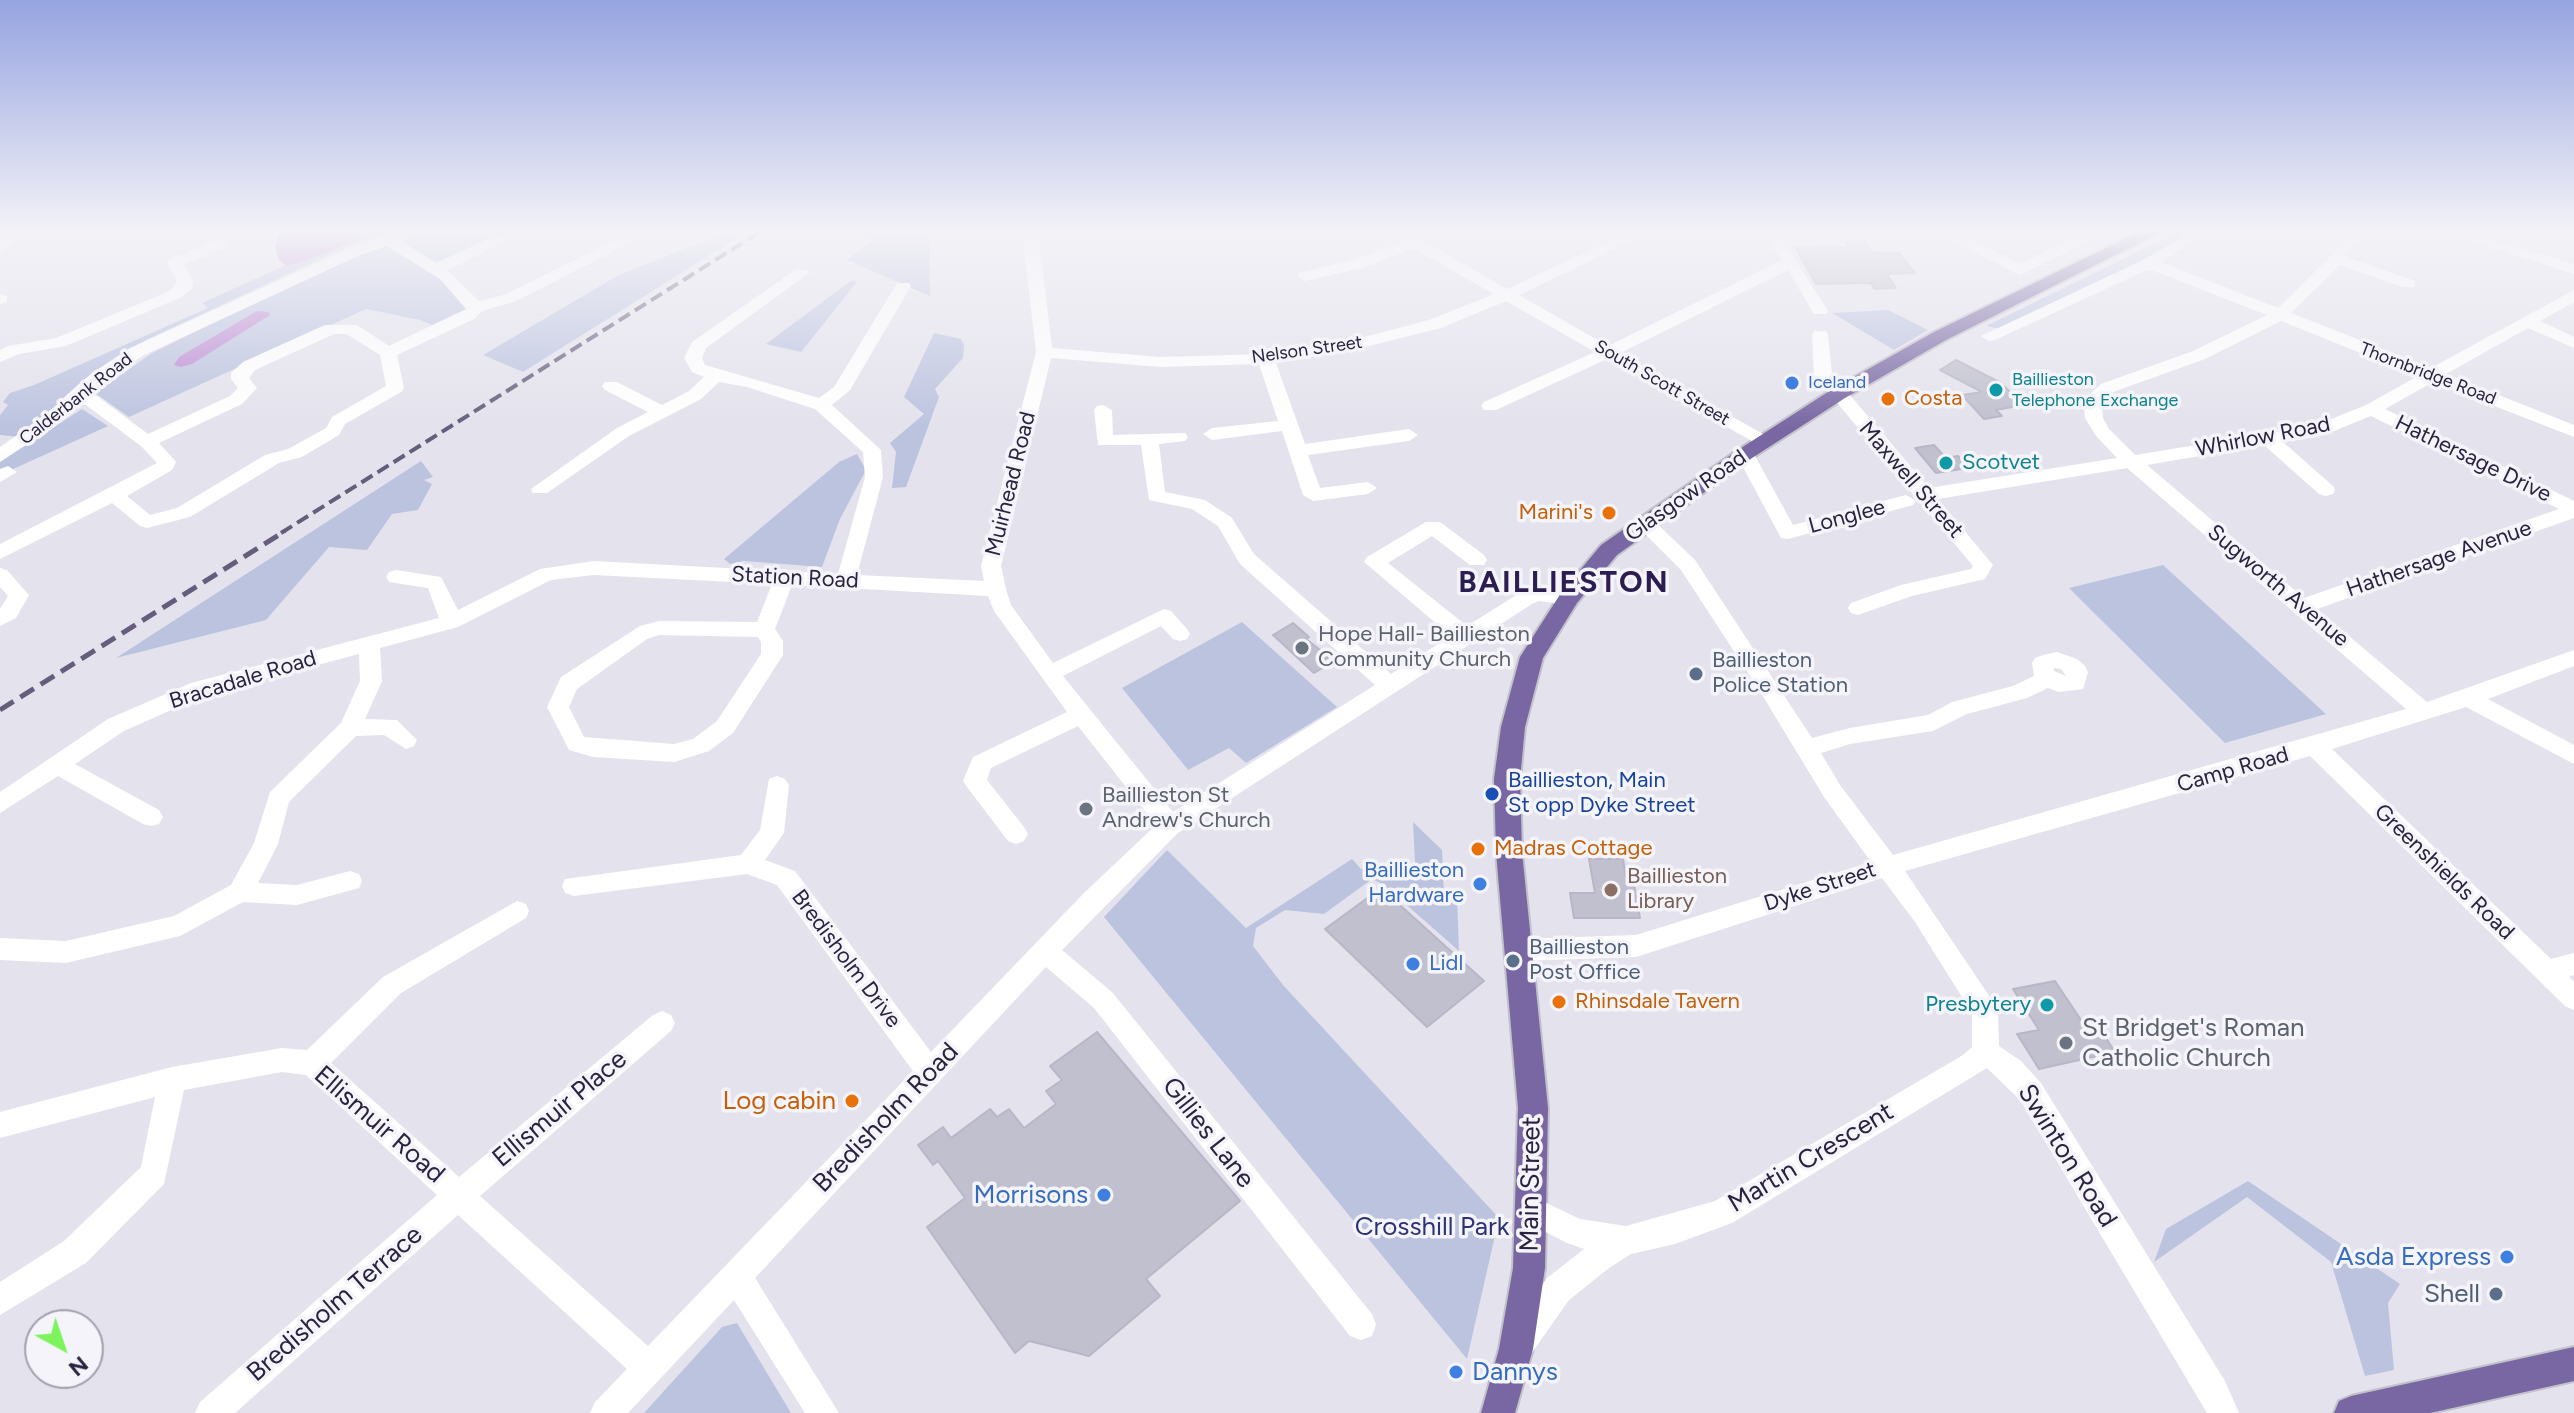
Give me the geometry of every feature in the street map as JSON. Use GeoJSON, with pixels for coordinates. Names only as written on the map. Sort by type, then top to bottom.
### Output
{"type":"FeatureCollection","features":[{"type":"Feature","properties":{"kind":"main road","name":"Glasgow Road"},"geometry":{"type":"LineString","coordinates":[[1529,1065],[1508,806],[1513,727],[1532,657],[1569,598],[1609,550],[1745,454],[1838,394],[1940,336],[2022,296]]}},
{"type":"Feature","properties":{"kind":"main road","name":"Main Street"},"geometry":{"type":"LineString","coordinates":[[1500,1404],[1516,1349],[1529,1268],[1533,1108],[1529,1065]]}},
{"type":"Feature","properties":{"kind":"main road"},"geometry":{"type":"LineString","coordinates":[[2351,1413],[2574,1364]]}},
{"type":"Feature","properties":{"kind":"street"},"geometry":{"type":"LineString","coordinates":[[0,357],[14,350],[60,342],[171,296]]}},
{"type":"Feature","properties":{"kind":"street","name":"Calderbank Road"},"geometry":{"type":"LineString","coordinates":[[3,468],[8,443],[76,398],[97,378],[136,352],[262,296]]}},
{"type":"Feature","properties":{"kind":"street"},"geometry":{"type":"LineString","coordinates":[[463,296],[473,308]]}},
{"type":"Feature","properties":{"kind":"street"},"geometry":{"type":"LineString","coordinates":[[388,353],[468,316],[473,308],[514,296]]}},
{"type":"Feature","properties":{"kind":"street"},"geometry":{"type":"LineString","coordinates":[[769,296],[698,346],[693,358],[698,368],[715,376],[750,382],[821,405],[872,450],[874,477],[846,580]]}},
{"type":"Feature","properties":{"kind":"street"},"geometry":{"type":"LineString","coordinates":[[821,405],[841,390],[897,296]]}},
{"type":"Feature","properties":{"kind":"street","name":"Muirhead Road"},"geometry":{"type":"LineString","coordinates":[[1038,296],[1044,352],[991,566],[996,589],[1001,606],[1049,674],[1170,826]]}},
{"type":"Feature","properties":{"kind":"street","name":"Nelson Street"},"geometry":{"type":"LineString","coordinates":[[1044,352],[1161,362],[1266,359],[1349,346],[1435,324],[1505,296]]}},
{"type":"Feature","properties":{"kind":"street","name":"South Scott Street"},"geometry":{"type":"LineString","coordinates":[[1509,296],[1764,442]]}},
{"type":"Feature","properties":{"kind":"street"},"geometry":{"type":"LineString","coordinates":[[1490,406],[1722,296]]}},
{"type":"Feature","properties":{"kind":"street"},"geometry":{"type":"LineString","coordinates":[[1811,296],[1820,311]]}},
{"type":"Feature","properties":{"kind":"street"},"geometry":{"type":"LineString","coordinates":[[1989,336],[2077,296]]}},
{"type":"Feature","properties":{"kind":"street","name":"Thornbridge Road"},"geometry":{"type":"LineString","coordinates":[[2230,296],[2574,431]]}},
{"type":"Feature","properties":{"kind":"street"},"geometry":{"type":"LineString","coordinates":[[2279,316],[2299,296]]}},
{"type":"Feature","properties":{"kind":"street","name":"Whirlow Road"},"geometry":{"type":"LineString","coordinates":[[1915,498],[2318,431],[2372,409],[2572,296]]}},
{"type":"Feature","properties":{"kind":"street","name":"Sugworth Avenue"},"geometry":{"type":"LineString","coordinates":[[2279,316],[2199,355],[2107,388],[2093,406],[2094,418],[2102,432],[2131,461],[2424,712]]}},
{"type":"Feature","properties":{"kind":"street"},"geometry":{"type":"LineString","coordinates":[[2526,321],[2574,343]]}},
{"type":"Feature","properties":{"kind":"street"},"geometry":{"type":"LineString","coordinates":[[114,495],[147,522],[183,513],[272,459],[295,453],[333,431],[338,421],[395,388],[388,353],[351,329],[331,329],[249,366],[240,373],[240,379],[248,388],[244,394],[147,442]]}},
{"type":"Feature","properties":{"kind":"street","name":"Maxwell Street"},"geometry":{"type":"LineString","coordinates":[[1820,335],[1823,375],[1915,498],[1983,565],[1978,574],[1908,590],[1858,608]]}},
{"type":"Feature","properties":{"kind":"street"},"geometry":{"type":"LineString","coordinates":[[1266,359],[1313,495],[1368,488]]}},
{"type":"Feature","properties":{"kind":"street"},"geometry":{"type":"LineString","coordinates":[[540,489],[591,452],[695,395],[715,376]]}},
{"type":"Feature","properties":{"kind":"street"},"geometry":{"type":"LineString","coordinates":[[611,386],[664,413]]}},
{"type":"Feature","properties":{"kind":"street"},"geometry":{"type":"LineString","coordinates":[[0,552],[163,470],[167,462],[147,442],[91,400],[76,398]]}},
{"type":"Feature","properties":{"kind":"street","name":"Hathersage Drive"},"geometry":{"type":"LineString","coordinates":[[2372,409],[2574,510]]}},
{"type":"Feature","properties":{"kind":"street"},"geometry":{"type":"LineString","coordinates":[[1103,410],[1104,441],[1179,437]]}},
{"type":"Feature","properties":{"kind":"street"},"geometry":{"type":"LineString","coordinates":[[1212,434],[1289,425]]}},
{"type":"Feature","properties":{"kind":"street"},"geometry":{"type":"LineString","coordinates":[[1298,451],[1409,435]]}},
{"type":"Feature","properties":{"kind":"street"},"geometry":{"type":"LineString","coordinates":[[1149,439],[1156,496],[1198,504],[1225,522],[1247,559],[1390,686]]}},
{"type":"Feature","properties":{"kind":"street"},"geometry":{"type":"LineString","coordinates":[[2269,440],[2326,490]]}},
{"type":"Feature","properties":{"kind":"street","name":"Longlee"},"geometry":{"type":"LineString","coordinates":[[1745,454],[1788,533],[1915,498]]}},
{"type":"Feature","properties":{"kind":"street","name":"Hathersage Avenue"},"geometry":{"type":"LineString","coordinates":[[2302,606],[2574,510]]}},
{"type":"Feature","properties":{"kind":"street"},"geometry":{"type":"LineString","coordinates":[[1645,523],[1688,565],[1766,682],[1805,749],[1924,915],[1985,1011],[1986,1052]]}},
{"type":"Feature","properties":{"kind":"street"},"geometry":{"type":"LineString","coordinates":[[1467,638],[1374,562],[1433,527],[1477,560]]}},
{"type":"Feature","properties":{"kind":"street","name":"Station Road"},"geometry":{"type":"LineString","coordinates":[[594,568],[996,589]]}},
{"type":"Feature","properties":{"kind":"street","name":"Bracadale Road"},"geometry":{"type":"LineString","coordinates":[[0,804],[116,725],[199,689],[451,622],[547,574],[594,568]]}},
{"type":"Feature","properties":{"kind":"street"},"geometry":{"type":"LineString","coordinates":[[0,575],[19,595],[9,613],[0,619]]}},
{"type":"Feature","properties":{"kind":"street"},"geometry":{"type":"LineString","coordinates":[[396,577],[434,582],[444,598],[451,622]]}},
{"type":"Feature","properties":{"kind":"street"},"geometry":{"type":"LineString","coordinates":[[764,630],[785,578]]}},
{"type":"Feature","properties":{"kind":"street","name":"Bredisholm Road"},"geometry":{"type":"LineString","coordinates":[[606,1413],[1045,951],[1170,826],[1525,599],[1538,594],[1569,598]]}},
{"type":"Feature","properties":{"kind":"street"},"geometry":{"type":"LineString","coordinates":[[1049,674],[1164,616],[1180,634]]}},
{"type":"Feature","properties":{"kind":"street"},"geometry":{"type":"LineString","coordinates":[[659,628],[764,630],[772,641],[772,655],[725,727],[701,745],[674,753],[593,748],[577,744],[571,736],[558,707],[569,683],[640,633],[659,628]]}},
{"type":"Feature","properties":{"kind":"street"},"geometry":{"type":"LineString","coordinates":[[240,892],[266,844],[278,798],[350,728],[371,681],[369,644]]}},
{"type":"Feature","properties":{"kind":"street","name":"Camp Road"},"geometry":{"type":"LineString","coordinates":[[1888,866],[2314,746],[2468,698],[2574,658]]}},
{"type":"Feature","properties":{"kind":"street"},"geometry":{"type":"LineString","coordinates":[[1805,749],[1850,736],[1933,723],[1960,708],[2019,692],[2047,679]]}},
{"type":"Feature","properties":{"kind":"street"},"geometry":{"type":"LineString","coordinates":[[2468,698],[2574,755]]}},
{"type":"Feature","properties":{"kind":"street"},"geometry":{"type":"LineString","coordinates":[[1016,834],[975,781],[981,763],[1082,715]]}},
{"type":"Feature","properties":{"kind":"street"},"geometry":{"type":"LineString","coordinates":[[350,728],[389,726],[406,740]]}},
{"type":"Feature","properties":{"kind":"street","name":"Greenshields Road"},"geometry":{"type":"LineString","coordinates":[[2314,746],[2574,998]]}},
{"type":"Feature","properties":{"kind":"street"},"geometry":{"type":"LineString","coordinates":[[57,765],[151,817]]}},
{"type":"Feature","properties":{"kind":"street"},"geometry":{"type":"LineString","coordinates":[[748,864],[772,833],[777,785]]}},
{"type":"Feature","properties":{"kind":"street","name":"Bredisholm Drive"},"geometry":{"type":"LineString","coordinates":[[574,886],[748,864],[786,878],[930,1072]]}},
{"type":"Feature","properties":{"kind":"street","name":"Dyke Street"},"geometry":{"type":"LineString","coordinates":[[1519,950],[1636,946],[1888,866]]}},
{"type":"Feature","properties":{"kind":"street"},"geometry":{"type":"LineString","coordinates":[[1,951],[66,952],[180,925],[240,892],[297,895],[350,881]]}},
{"type":"Feature","properties":{"kind":"street"},"geometry":{"type":"LineString","coordinates":[[312,1063],[392,985],[517,911]]}},
{"type":"Feature","properties":{"kind":"street","name":"Gillies Lane"},"geometry":{"type":"LineString","coordinates":[[1045,951],[1103,1000],[1361,1325]]}},
{"type":"Feature","properties":{"kind":"street"},"geometry":{"type":"LineString","coordinates":[[2547,972],[2574,964]]}},
{"type":"Feature","properties":{"kind":"street","name":"Ellismuir Place"},"geometry":{"type":"LineString","coordinates":[[459,1195],[662,1023]]}},
{"type":"Feature","properties":{"kind":"street","name":"Martin Crescent"},"geometry":{"type":"LineString","coordinates":[[1516,1349],[1558,1289],[1598,1257],[1626,1241],[1722,1213],[1973,1064],[1986,1052]]}},
{"type":"Feature","properties":{"kind":"street","name":"Swinton Road"},"geometry":{"type":"LineString","coordinates":[[1986,1052],[2011,1070],[2031,1092],[2214,1392],[2223,1413]]}},
{"type":"Feature","properties":{"kind":"street","name":"Ellismuir Road"},"geometry":{"type":"LineString","coordinates":[[0,1125],[172,1080],[282,1060],[312,1063],[648,1367]]}},
{"type":"Feature","properties":{"kind":"street"},"geometry":{"type":"LineString","coordinates":[[0,1300],[75,1252],[154,1174],[172,1080]]}},
{"type":"Feature","properties":{"kind":"street","name":"Bredisholm Terrace"},"geometry":{"type":"LineString","coordinates":[[211,1413],[459,1195]]}},
{"type":"Feature","properties":{"kind":"street","name":"Martin Crescent"},"geometry":{"type":"LineString","coordinates":[[1532,1210],[1577,1233],[1626,1241]]}},
{"type":"Feature","properties":{"kind":"street"},"geometry":{"type":"LineString","coordinates":[[736,1276],[823,1413]]}},
{"type":"Feature","properties":{"kind":"green space"},"geometry":{"type":"Polygon","coordinates":[[[218,296],[241,296],[146,340],[83,380],[63,398],[64,402],[20,437],[0,435],[0,415],[8,405],[3,402],[10,393],[208,308],[202,303],[218,296]]]}},
{"type":"Feature","properties":{"kind":"green space"},"geometry":{"type":"Polygon","coordinates":[[[268,296],[459,296],[470,309],[439,328],[420,320],[366,309],[129,417],[95,393],[152,353],[268,296]]]}},
{"type":"Feature","properties":{"kind":"green space"},"geometry":{"type":"Polygon","coordinates":[[[583,296],[645,296],[523,372],[483,355],[583,296]]]}},
{"type":"Feature","properties":{"kind":"green space"},"geometry":{"type":"Polygon","coordinates":[[[831,296],[846,296],[801,352],[766,344],[831,296]]]}},
{"type":"Feature","properties":{"kind":"green space"},"geometry":{"type":"Polygon","coordinates":[[[2047,296],[2070,296],[2001,329],[1986,326],[2047,296]]]}},
{"type":"Feature","properties":{"kind":"green space"},"geometry":{"type":"Polygon","coordinates":[[[1888,310],[1928,330],[1894,350],[1832,313],[1888,310]]]}},
{"type":"Feature","properties":{"kind":"green space"},"geometry":{"type":"Polygon","coordinates":[[[934,333],[961,339],[963,358],[935,389],[939,397],[906,487],[892,488],[896,452],[890,443],[924,414],[904,397],[934,333]]]}},
{"type":"Feature","properties":{"kind":"green space"},"geometry":{"type":"Polygon","coordinates":[[[82,409],[108,426],[0,475],[0,462],[82,409]]]}},
{"type":"Feature","properties":{"kind":"green space"},"geometry":{"type":"Polygon","coordinates":[[[857,454],[866,470],[840,519],[822,567],[744,561],[730,564],[724,559],[839,462],[857,454]]]}},
{"type":"Feature","properties":{"kind":"green space"},"geometry":{"type":"Polygon","coordinates":[[[421,461],[433,477],[424,480],[432,484],[418,510],[392,514],[367,550],[329,547],[266,620],[116,658],[421,461]]]}},
{"type":"Feature","properties":{"kind":"green space"},"geometry":{"type":"Polygon","coordinates":[[[2163,565],[2326,714],[2225,743],[2069,588],[2163,565]]]}},
{"type":"Feature","properties":{"kind":"green space"},"geometry":{"type":"Polygon","coordinates":[[[1242,622],[1337,707],[1246,763],[1229,748],[1188,770],[1122,688],[1242,622]]]}},
{"type":"Feature","properties":{"kind":"green space","name":"Crosshill Park"},"geometry":{"type":"Polygon","coordinates":[[[1413,822],[1442,850],[1444,897],[1457,897],[1459,951],[1384,885],[1372,879],[1324,914],[1285,910],[1256,928],[1253,946],[1283,985],[1499,1218],[1467,1359],[1104,917],[1167,850],[1246,928],[1352,859],[1361,869],[1415,863],[1413,822]]]}},
{"type":"Feature","properties":{"kind":"green space"},"geometry":{"type":"Polygon","coordinates":[[[2248,1181],[2400,1284],[2388,1303],[2394,1370],[2365,1376],[2331,1262],[2247,1197],[2154,1262],[2166,1229],[2248,1181]]]}},
{"type":"Feature","properties":{"kind":"green space"},"geometry":{"type":"Polygon","coordinates":[[[737,1323],[791,1413],[644,1413],[722,1327],[737,1323]]]}},
{"type":"Feature","properties":{"kind":"shaded area"},"geometry":{"type":"Polygon","coordinates":[[[257,311],[269,312],[270,315],[192,364],[174,365],[179,357],[257,311]]]}},
{"type":"Feature","properties":{"kind":"building","name":"Baillieston Telephone Exchange"},"geometry":{"type":"Polygon","coordinates":[[[1956,360],[2001,383],[2023,405],[1996,410],[2002,416],[1984,419],[1962,395],[1982,392],[1940,370],[1956,360]]]}},
{"type":"Feature","properties":{"kind":"building","name":"Scotvet"},"geometry":{"type":"Polygon","coordinates":[[[1934,445],[1946,458],[1958,456],[1968,468],[1936,473],[1915,448],[1934,445]]]}},
{"type":"Feature","properties":{"kind":"building","name":"Hope Hall- Baillieston Community Church"},"geometry":{"type":"Polygon","coordinates":[[[1293,623],[1309,637],[1306,639],[1329,657],[1323,661],[1328,665],[1314,673],[1273,635],[1293,623]]]}},
{"type":"Feature","properties":{"kind":"building","name":"Baillieston Library"},"geometry":{"type":"Polygon","coordinates":[[[1589,859],[1623,859],[1626,879],[1633,879],[1640,918],[1574,918],[1570,893],[1595,893],[1589,859]]]}},
{"type":"Feature","properties":{"kind":"building","name":"Lidl"},"geometry":{"type":"Polygon","coordinates":[[[1381,888],[1484,981],[1427,1027],[1325,929],[1381,888]]]}},
{"type":"Feature","properties":{"kind":"building","name":"St Bridget's Roman Catholic Church"},"geometry":{"type":"Polygon","coordinates":[[[2055,981],[2081,1020],[2093,1018],[2115,1052],[2039,1069],[2017,1034],[2039,1030],[2013,989],[2055,981]]]}},
{"type":"Feature","properties":{"kind":"building","name":"Morrisons"},"geometry":{"type":"Polygon","coordinates":[[[1097,1032],[1240,1201],[1146,1279],[1160,1296],[1089,1356],[1029,1341],[1015,1353],[927,1227],[965,1198],[938,1161],[933,1165],[918,1145],[943,1127],[951,1138],[990,1109],[997,1117],[1009,1109],[1024,1128],[1056,1104],[1046,1091],[1062,1080],[1050,1066],[1097,1032]]]}},
{"type":"Feature","properties":{"kind":"railway"},"geometry":{"type":"LineString","coordinates":[[281,533],[658,296]]}},
{"type":"Feature","properties":{"kind":"railway"},"geometry":{"type":"LineString","coordinates":[[0,710],[285,531]]}},
{"type":"Feature","properties":{"kind":"place","name":"Iceland"},"geometry":{"type":"Point","coordinates":[1792,383]}},
{"type":"Feature","properties":{"kind":"place","name":"Baillieston Telephone Exchange"},"geometry":{"type":"Point","coordinates":[1996,390]}},
{"type":"Feature","properties":{"kind":"place","name":"Costa"},"geometry":{"type":"Point","coordinates":[1888,399]}},
{"type":"Feature","properties":{"kind":"place","name":"Scotvet"},"geometry":{"type":"Point","coordinates":[1946,463]}},
{"type":"Feature","properties":{"kind":"place","name":"Marini's"},"geometry":{"type":"Point","coordinates":[1609,513]}},
{"type":"Feature","properties":{"kind":"place","name":"Hope Hall- Baillieston Community Church"},"geometry":{"type":"Point","coordinates":[1302,648]}},
{"type":"Feature","properties":{"kind":"place","name":"Baillieston Police Station"},"geometry":{"type":"Point","coordinates":[1696,674]}},
{"type":"Feature","properties":{"kind":"place","name":"Baillieston, Main St opp Dyke Street"},"geometry":{"type":"Point","coordinates":[1492,794]}},
{"type":"Feature","properties":{"kind":"place","name":"Baillieston St Andrew's Church"},"geometry":{"type":"Point","coordinates":[1086,809]}},
{"type":"Feature","properties":{"kind":"place","name":"Madras Cottage"},"geometry":{"type":"Point","coordinates":[1478,849]}},
{"type":"Feature","properties":{"kind":"place","name":"Baillieston Hardware"},"geometry":{"type":"Point","coordinates":[1480,884]}},
{"type":"Feature","properties":{"kind":"place","name":"Baillieston Library"},"geometry":{"type":"Point","coordinates":[1611,890]}},
{"type":"Feature","properties":{"kind":"place","name":"Baillieston Post Office"},"geometry":{"type":"Point","coordinates":[1513,961]}},
{"type":"Feature","properties":{"kind":"place","name":"Lidl"},"geometry":{"type":"Point","coordinates":[1413,964]}},
{"type":"Feature","properties":{"kind":"place","name":"Rhinsdale Tavern"},"geometry":{"type":"Point","coordinates":[1559,1002]}},
{"type":"Feature","properties":{"kind":"place","name":"Presbytery"},"geometry":{"type":"Point","coordinates":[2047,1005]}},
{"type":"Feature","properties":{"kind":"place","name":"St Bridget's Roman Catholic Church"},"geometry":{"type":"Point","coordinates":[2066,1043]}},
{"type":"Feature","properties":{"kind":"place","name":"Log cabin"},"geometry":{"type":"Point","coordinates":[852,1101]}},
{"type":"Feature","properties":{"kind":"place","name":"Morrisons"},"geometry":{"type":"Point","coordinates":[1104,1195]}},
{"type":"Feature","properties":{"kind":"place","name":"Asda Express"},"geometry":{"type":"Point","coordinates":[2507,1257]}},
{"type":"Feature","properties":{"kind":"place","name":"Shell"},"geometry":{"type":"Point","coordinates":[2496,1294]}},
{"type":"Feature","properties":{"kind":"place","name":"Dannys"},"geometry":{"type":"Point","coordinates":[1456,1372]}},
{"type":"Feature","properties":{"kind":"district","name":"BAILLIESTON"},"geometry":{"type":"Point","coordinates":[1564,583]}}]}
